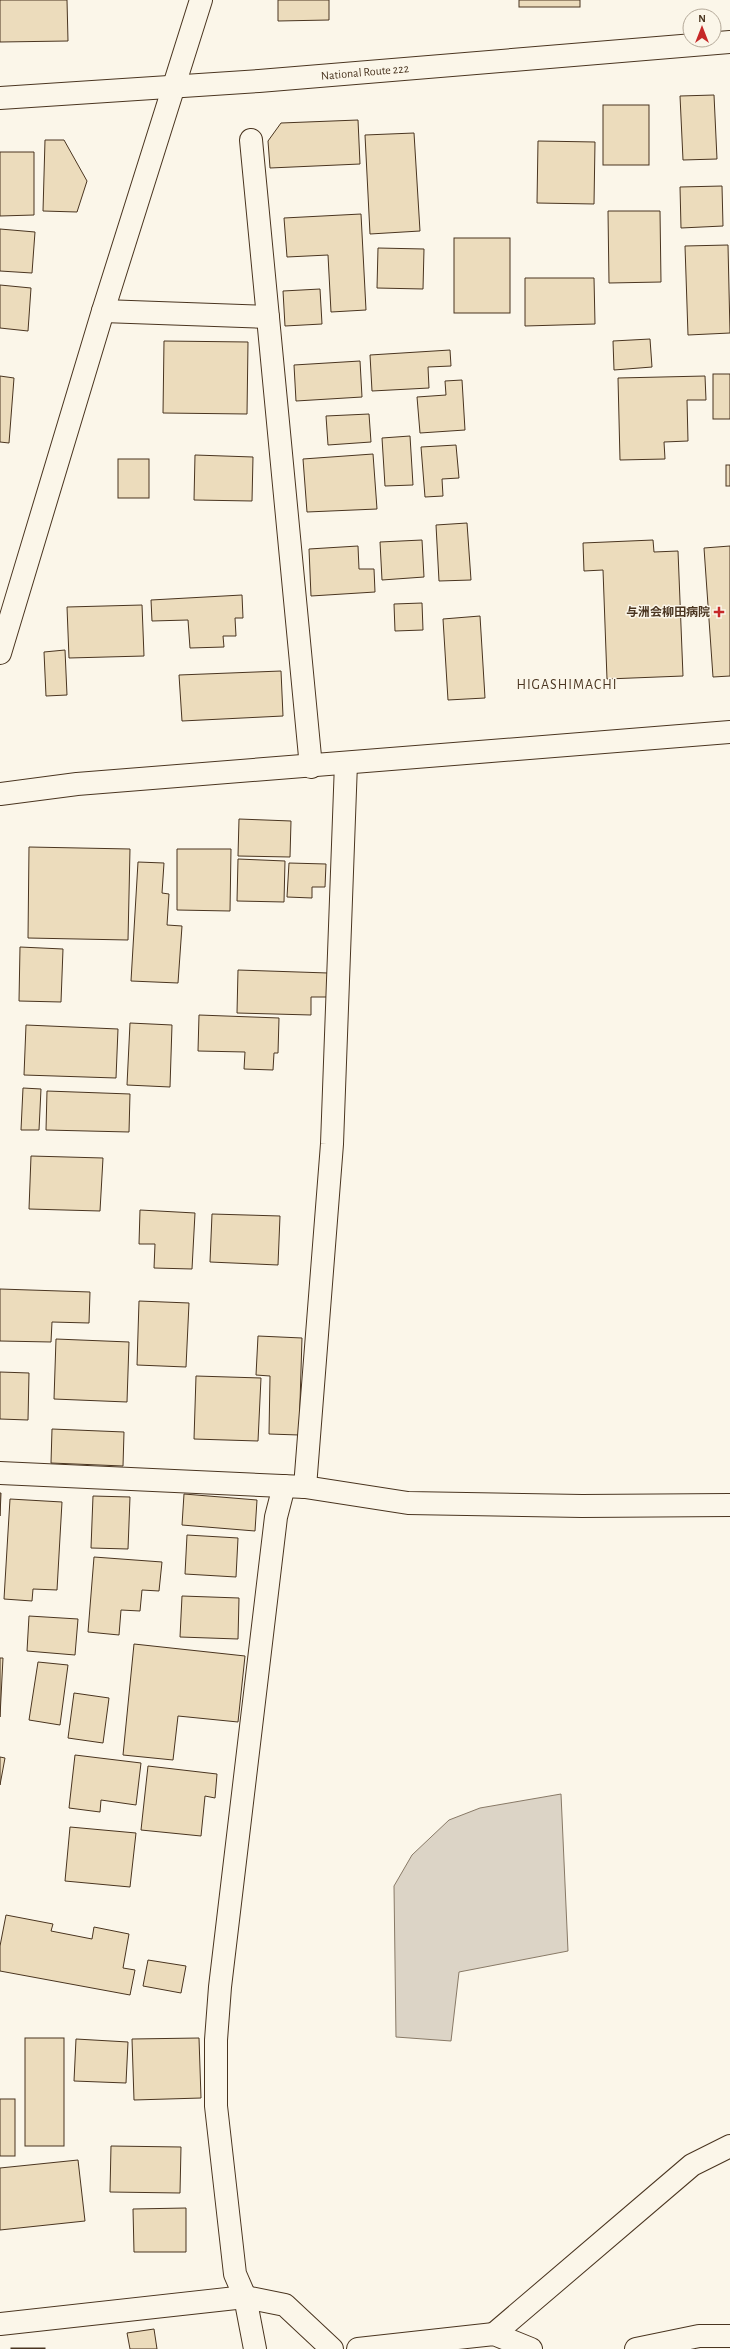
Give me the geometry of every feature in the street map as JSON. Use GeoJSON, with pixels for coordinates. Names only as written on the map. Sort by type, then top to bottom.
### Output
{"type":"FeatureCollection","features":[{"type":"Feature","properties":{"kind":"main road"},"geometry":{"type":"LineString","coordinates":[[0,653],[102,311],[201,0]]}},
{"type":"Feature","properties":{"kind":"main road","name":"National Route 222"},"geometry":{"type":"LineString","coordinates":[[0,98],[173,87],[730,42]]}},
{"type":"Feature","properties":{"kind":"main road"},"geometry":{"type":"LineString","coordinates":[[251,140],[311,767]]}},
{"type":"Feature","properties":{"kind":"main road"},"geometry":{"type":"LineString","coordinates":[[102,311],[268,317]]}},
{"type":"Feature","properties":{"kind":"main road"},"geometry":{"type":"LineString","coordinates":[[0,794],[77,784],[311,767],[730,732]]}},
{"type":"Feature","properties":{"kind":"main road"},"geometry":{"type":"LineString","coordinates":[[255,2349],[245,2297],[235,2274],[224,2190],[216,2106],[216,2040],[220,1987],[276,1517],[295,1486],[332,1144],[346,763]]}},
{"type":"Feature","properties":{"kind":"main road"},"geometry":{"type":"LineString","coordinates":[[0,1473],[295,1486],[408,1503],[582,1506],[730,1505]]}},
{"type":"Feature","properties":{"kind":"main road"},"geometry":{"type":"LineString","coordinates":[[494,2334],[692,2166],[730,2146]]}},
{"type":"Feature","properties":{"kind":"main road"},"geometry":{"type":"LineString","coordinates":[[0,2324],[245,2297],[285,2305],[332,2349]]}},
{"type":"Feature","properties":{"kind":"main road"},"geometry":{"type":"LineString","coordinates":[[358,2349],[494,2334],[531,2349]]}},
{"type":"Feature","properties":{"kind":"main road"},"geometry":{"type":"LineString","coordinates":[[636,2349],[699,2336],[730,2336]]}},
{"type":"Feature","properties":{"kind":"shaded area"},"geometry":{"type":"Polygon","coordinates":[[[561,1794],[568,1951],[459,1972],[451,2041],[396,2037],[394,1886],[412,1855],[449,1820],[480,1808],[561,1794]]]}},
{"type":"Feature","properties":{"kind":"building"},"geometry":{"type":"Polygon","coordinates":[[[0,0],[67,0],[68,41],[0,42],[0,0]]]}},
{"type":"Feature","properties":{"kind":"building"},"geometry":{"type":"Polygon","coordinates":[[[278,0],[329,0],[329,20],[278,21],[278,0]]]}},
{"type":"Feature","properties":{"kind":"building"},"geometry":{"type":"Polygon","coordinates":[[[519,0],[580,0],[580,7],[519,7],[519,0]]]}},
{"type":"Feature","properties":{"kind":"building"},"geometry":{"type":"Polygon","coordinates":[[[714,95],[717,159],[683,160],[680,96],[714,95]]]}},
{"type":"Feature","properties":{"kind":"building"},"geometry":{"type":"Polygon","coordinates":[[[603,105],[649,105],[649,165],[603,165],[603,105]]]}},
{"type":"Feature","properties":{"kind":"building"},"geometry":{"type":"Polygon","coordinates":[[[358,120],[360,164],[270,168],[268,141],[281,123],[358,120]]]}},
{"type":"Feature","properties":{"kind":"building"},"geometry":{"type":"Polygon","coordinates":[[[414,133],[420,231],[370,234],[365,135],[414,133]]]}},
{"type":"Feature","properties":{"kind":"building"},"geometry":{"type":"Polygon","coordinates":[[[45,140],[64,140],[87,181],[77,212],[43,211],[45,140]]]}},
{"type":"Feature","properties":{"kind":"building"},"geometry":{"type":"Polygon","coordinates":[[[538,141],[595,142],[594,204],[537,203],[538,141]]]}},
{"type":"Feature","properties":{"kind":"building"},"geometry":{"type":"Polygon","coordinates":[[[0,152],[34,152],[34,215],[0,216],[0,152]]]}},
{"type":"Feature","properties":{"kind":"building"},"geometry":{"type":"Polygon","coordinates":[[[722,186],[723,226],[681,228],[680,187],[722,186]]]}},
{"type":"Feature","properties":{"kind":"building"},"geometry":{"type":"Polygon","coordinates":[[[608,211],[660,211],[661,282],[609,283],[608,211]]]}},
{"type":"Feature","properties":{"kind":"building"},"geometry":{"type":"Polygon","coordinates":[[[361,214],[366,310],[331,312],[328,255],[287,257],[284,218],[361,214]]]}},
{"type":"Feature","properties":{"kind":"building"},"geometry":{"type":"Polygon","coordinates":[[[0,229],[35,232],[32,273],[0,271],[0,229]]]}},
{"type":"Feature","properties":{"kind":"building"},"geometry":{"type":"Polygon","coordinates":[[[454,238],[510,238],[510,313],[454,313],[454,238]]]}},
{"type":"Feature","properties":{"kind":"building"},"geometry":{"type":"Polygon","coordinates":[[[728,245],[730,333],[688,335],[685,246],[728,245]]]}},
{"type":"Feature","properties":{"kind":"building"},"geometry":{"type":"Polygon","coordinates":[[[378,248],[424,249],[423,289],[377,288],[378,248]]]}},
{"type":"Feature","properties":{"kind":"building"},"geometry":{"type":"Polygon","coordinates":[[[525,278],[594,278],[595,324],[525,326],[525,278]]]}},
{"type":"Feature","properties":{"kind":"building"},"geometry":{"type":"Polygon","coordinates":[[[0,285],[31,288],[28,331],[0,328],[0,285]]]}},
{"type":"Feature","properties":{"kind":"building"},"geometry":{"type":"Polygon","coordinates":[[[320,289],[322,324],[285,326],[283,291],[320,289]]]}},
{"type":"Feature","properties":{"kind":"building"},"geometry":{"type":"Polygon","coordinates":[[[650,339],[652,367],[614,370],[613,341],[650,339]]]}},
{"type":"Feature","properties":{"kind":"building"},"geometry":{"type":"Polygon","coordinates":[[[164,341],[248,342],[247,414],[163,413],[164,341]]]}},
{"type":"Feature","properties":{"kind":"building"},"geometry":{"type":"Polygon","coordinates":[[[450,350],[451,366],[428,367],[429,388],[372,391],[370,355],[450,350]]]}},
{"type":"Feature","properties":{"kind":"building"},"geometry":{"type":"Polygon","coordinates":[[[360,361],[362,397],[296,401],[294,365],[360,361]]]}},
{"type":"Feature","properties":{"kind":"building"},"geometry":{"type":"Polygon","coordinates":[[[713,374],[730,374],[730,419],[713,419],[713,374]]]}},
{"type":"Feature","properties":{"kind":"building"},"geometry":{"type":"Polygon","coordinates":[[[0,376],[14,378],[9,443],[0,442],[0,376]]]}},
{"type":"Feature","properties":{"kind":"building"},"geometry":{"type":"Polygon","coordinates":[[[705,376],[706,400],[687,400],[688,441],[664,442],[665,459],[620,460],[618,378],[705,376]]]}},
{"type":"Feature","properties":{"kind":"building"},"geometry":{"type":"Polygon","coordinates":[[[462,380],[465,430],[420,433],[417,397],[446,395],[445,381],[462,380]]]}},
{"type":"Feature","properties":{"kind":"building"},"geometry":{"type":"Polygon","coordinates":[[[369,414],[371,442],[328,445],[326,416],[369,414]]]}},
{"type":"Feature","properties":{"kind":"building"},"geometry":{"type":"Polygon","coordinates":[[[410,436],[413,485],[385,486],[382,438],[410,436]]]}},
{"type":"Feature","properties":{"kind":"building"},"geometry":{"type":"Polygon","coordinates":[[[456,445],[459,478],[442,479],[443,496],[425,497],[421,447],[456,445]]]}},
{"type":"Feature","properties":{"kind":"building"},"geometry":{"type":"Polygon","coordinates":[[[373,454],[377,509],[307,512],[303,459],[373,454]]]}},
{"type":"Feature","properties":{"kind":"building"},"geometry":{"type":"Polygon","coordinates":[[[195,455],[253,457],[252,501],[194,500],[195,455]]]}},
{"type":"Feature","properties":{"kind":"building"},"geometry":{"type":"Polygon","coordinates":[[[118,459],[149,459],[149,498],[118,498],[118,459]]]}},
{"type":"Feature","properties":{"kind":"building"},"geometry":{"type":"Polygon","coordinates":[[[726,465],[730,465],[730,486],[726,486],[726,465]]]}},
{"type":"Feature","properties":{"kind":"building"},"geometry":{"type":"Polygon","coordinates":[[[467,523],[471,580],[439,581],[436,525],[467,523]]]}},
{"type":"Feature","properties":{"kind":"building"},"geometry":{"type":"Polygon","coordinates":[[[422,540],[424,577],[382,580],[380,542],[422,540]]]}},
{"type":"Feature","properties":{"kind":"building"},"geometry":{"type":"Polygon","coordinates":[[[653,540],[654,552],[678,551],[683,676],[607,679],[603,570],[584,571],[583,543],[653,540]]]}},
{"type":"Feature","properties":{"kind":"building"},"geometry":{"type":"Polygon","coordinates":[[[358,546],[359,569],[374,569],[375,592],[311,596],[309,549],[358,546]]]}},
{"type":"Feature","properties":{"kind":"building","name":"与洲会柳田病院"},"geometry":{"type":"Polygon","coordinates":[[[730,546],[730,676],[713,677],[704,548],[730,546]]]}},
{"type":"Feature","properties":{"kind":"building"},"geometry":{"type":"Polygon","coordinates":[[[242,595],[243,618],[235,618],[236,636],[223,636],[224,647],[190,648],[188,620],[152,621],[151,600],[242,595]]]}},
{"type":"Feature","properties":{"kind":"building"},"geometry":{"type":"Polygon","coordinates":[[[422,603],[423,630],[395,631],[394,604],[422,603]]]}},
{"type":"Feature","properties":{"kind":"building"},"geometry":{"type":"Polygon","coordinates":[[[142,605],[144,656],[69,658],[67,607],[142,605]]]}},
{"type":"Feature","properties":{"kind":"building"},"geometry":{"type":"Polygon","coordinates":[[[480,616],[485,698],[448,700],[443,619],[480,616]]]}},
{"type":"Feature","properties":{"kind":"building"},"geometry":{"type":"Polygon","coordinates":[[[65,650],[67,695],[46,696],[44,652],[65,650]]]}},
{"type":"Feature","properties":{"kind":"building"},"geometry":{"type":"Polygon","coordinates":[[[281,671],[283,716],[182,721],[179,675],[281,671]]]}},
{"type":"Feature","properties":{"kind":"building"},"geometry":{"type":"Polygon","coordinates":[[[239,819],[291,821],[290,857],[238,856],[239,819]]]}},
{"type":"Feature","properties":{"kind":"building"},"geometry":{"type":"Polygon","coordinates":[[[29,847],[130,849],[128,940],[28,938],[29,847]]]}},
{"type":"Feature","properties":{"kind":"building"},"geometry":{"type":"Polygon","coordinates":[[[177,849],[231,849],[230,911],[177,910],[177,849]]]}},
{"type":"Feature","properties":{"kind":"building"},"geometry":{"type":"Polygon","coordinates":[[[238,859],[285,861],[284,902],[237,901],[238,859]]]}},
{"type":"Feature","properties":{"kind":"building"},"geometry":{"type":"Polygon","coordinates":[[[138,862],[164,863],[162,893],[169,894],[167,925],[182,926],[178,983],[131,981],[138,862]]]}},
{"type":"Feature","properties":{"kind":"building"},"geometry":{"type":"Polygon","coordinates":[[[289,863],[326,864],[325,887],[312,887],[312,898],[287,897],[289,863]]]}},
{"type":"Feature","properties":{"kind":"building"},"geometry":{"type":"Polygon","coordinates":[[[20,947],[63,949],[61,1002],[19,1001],[20,947]]]}},
{"type":"Feature","properties":{"kind":"building"},"geometry":{"type":"Polygon","coordinates":[[[238,970],[328,973],[327,997],[311,997],[311,1015],[237,1013],[238,970]]]}},
{"type":"Feature","properties":{"kind":"building"},"geometry":{"type":"Polygon","coordinates":[[[199,1015],[279,1018],[278,1053],[274,1053],[273,1070],[244,1069],[245,1052],[198,1051],[199,1015]]]}},
{"type":"Feature","properties":{"kind":"building"},"geometry":{"type":"Polygon","coordinates":[[[130,1023],[172,1025],[170,1087],[127,1085],[130,1023]]]}},
{"type":"Feature","properties":{"kind":"building"},"geometry":{"type":"Polygon","coordinates":[[[26,1025],[118,1029],[116,1078],[24,1075],[26,1025]]]}},
{"type":"Feature","properties":{"kind":"building"},"geometry":{"type":"Polygon","coordinates":[[[23,1088],[41,1089],[39,1130],[21,1130],[23,1088]]]}},
{"type":"Feature","properties":{"kind":"building"},"geometry":{"type":"Polygon","coordinates":[[[47,1091],[130,1094],[129,1132],[46,1130],[47,1091]]]}},
{"type":"Feature","properties":{"kind":"building"},"geometry":{"type":"Polygon","coordinates":[[[31,1156],[103,1158],[100,1211],[29,1209],[31,1156]]]}},
{"type":"Feature","properties":{"kind":"building"},"geometry":{"type":"Polygon","coordinates":[[[140,1210],[195,1213],[192,1269],[154,1268],[155,1244],[139,1244],[140,1210]]]}},
{"type":"Feature","properties":{"kind":"building"},"geometry":{"type":"Polygon","coordinates":[[[212,1214],[280,1216],[278,1265],[210,1262],[212,1214]]]}},
{"type":"Feature","properties":{"kind":"building"},"geometry":{"type":"Polygon","coordinates":[[[0,1289],[90,1292],[89,1323],[52,1322],[51,1342],[0,1341],[0,1289]]]}},
{"type":"Feature","properties":{"kind":"building"},"geometry":{"type":"Polygon","coordinates":[[[139,1301],[189,1303],[186,1367],[137,1365],[139,1301]]]}},
{"type":"Feature","properties":{"kind":"building"},"geometry":{"type":"Polygon","coordinates":[[[258,1336],[302,1338],[299,1435],[269,1434],[270,1376],[256,1375],[258,1336]]]}},
{"type":"Feature","properties":{"kind":"building"},"geometry":{"type":"Polygon","coordinates":[[[56,1339],[129,1342],[127,1402],[54,1399],[56,1339]]]}},
{"type":"Feature","properties":{"kind":"building"},"geometry":{"type":"Polygon","coordinates":[[[0,1372],[29,1373],[28,1420],[0,1419],[0,1372]]]}},
{"type":"Feature","properties":{"kind":"building"},"geometry":{"type":"Polygon","coordinates":[[[196,1376],[261,1378],[258,1441],[194,1439],[196,1376]]]}},
{"type":"Feature","properties":{"kind":"building"},"geometry":{"type":"Polygon","coordinates":[[[52,1429],[124,1432],[123,1466],[51,1463],[52,1429]]]}},
{"type":"Feature","properties":{"kind":"building"},"geometry":{"type":"Polygon","coordinates":[[[0,1493],[1,1493],[0,1516],[0,1493]]]}},
{"type":"Feature","properties":{"kind":"building"},"geometry":{"type":"Polygon","coordinates":[[[184,1494],[257,1500],[255,1531],[182,1525],[184,1494]]]}},
{"type":"Feature","properties":{"kind":"building"},"geometry":{"type":"Polygon","coordinates":[[[93,1496],[130,1497],[128,1549],[91,1548],[93,1496]]]}},
{"type":"Feature","properties":{"kind":"building"},"geometry":{"type":"Polygon","coordinates":[[[10,1499],[62,1502],[57,1590],[33,1589],[32,1601],[4,1599],[10,1499]]]}},
{"type":"Feature","properties":{"kind":"building"},"geometry":{"type":"Polygon","coordinates":[[[187,1535],[238,1538],[236,1577],[185,1574],[187,1535]]]}},
{"type":"Feature","properties":{"kind":"building"},"geometry":{"type":"Polygon","coordinates":[[[94,1557],[162,1562],[159,1591],[142,1590],[140,1611],[121,1610],[119,1635],[88,1632],[94,1557]]]}},
{"type":"Feature","properties":{"kind":"building"},"geometry":{"type":"Polygon","coordinates":[[[182,1596],[239,1598],[238,1639],[180,1637],[182,1596]]]}},
{"type":"Feature","properties":{"kind":"building"},"geometry":{"type":"Polygon","coordinates":[[[29,1616],[78,1619],[75,1655],[27,1651],[29,1616]]]}},
{"type":"Feature","properties":{"kind":"building"},"geometry":{"type":"Polygon","coordinates":[[[134,1644],[245,1656],[238,1722],[178,1716],[173,1760],[123,1755],[134,1644]]]}},
{"type":"Feature","properties":{"kind":"building"},"geometry":{"type":"Polygon","coordinates":[[[0,1658],[3,1658],[0,1717],[0,1658]]]}},
{"type":"Feature","properties":{"kind":"building"},"geometry":{"type":"Polygon","coordinates":[[[38,1662],[68,1665],[60,1725],[29,1720],[38,1662]]]}},
{"type":"Feature","properties":{"kind":"building"},"geometry":{"type":"Polygon","coordinates":[[[74,1693],[109,1698],[103,1743],[68,1738],[74,1693]]]}},
{"type":"Feature","properties":{"kind":"building"},"geometry":{"type":"Polygon","coordinates":[[[75,1755],[141,1763],[136,1805],[101,1800],[100,1812],[69,1808],[75,1755]]]}},
{"type":"Feature","properties":{"kind":"building"},"geometry":{"type":"Polygon","coordinates":[[[0,1757],[5,1758],[0,1785],[0,1757]]]}},
{"type":"Feature","properties":{"kind":"building"},"geometry":{"type":"Polygon","coordinates":[[[148,1766],[217,1774],[215,1798],[205,1796],[201,1836],[141,1830],[148,1766]]]}},
{"type":"Feature","properties":{"kind":"building"},"geometry":{"type":"Polygon","coordinates":[[[70,1827],[136,1833],[130,1887],[65,1881],[70,1827]]]}},
{"type":"Feature","properties":{"kind":"building"},"geometry":{"type":"Polygon","coordinates":[[[6,1915],[53,1924],[51,1931],[92,1939],[94,1927],[129,1934],[123,1968],[135,1970],[130,1995],[0,1971],[0,1946],[6,1915]]]}},
{"type":"Feature","properties":{"kind":"building"},"geometry":{"type":"Polygon","coordinates":[[[148,1960],[186,1966],[181,1993],[143,1986],[148,1960]]]}},
{"type":"Feature","properties":{"kind":"building"},"geometry":{"type":"Polygon","coordinates":[[[25,2038],[64,2038],[64,2146],[25,2146],[25,2038]]]}},
{"type":"Feature","properties":{"kind":"building"},"geometry":{"type":"Polygon","coordinates":[[[199,2038],[201,2098],[134,2100],[132,2039],[199,2038]]]}},
{"type":"Feature","properties":{"kind":"building"},"geometry":{"type":"Polygon","coordinates":[[[76,2039],[128,2042],[126,2083],[74,2081],[76,2039]]]}},
{"type":"Feature","properties":{"kind":"building"},"geometry":{"type":"Polygon","coordinates":[[[0,2099],[15,2099],[15,2156],[0,2156],[0,2099]]]}},
{"type":"Feature","properties":{"kind":"building"},"geometry":{"type":"Polygon","coordinates":[[[111,2146],[181,2147],[180,2193],[110,2192],[111,2146]]]}},
{"type":"Feature","properties":{"kind":"building"},"geometry":{"type":"Polygon","coordinates":[[[78,2160],[85,2221],[0,2230],[0,2168],[78,2160]]]}},
{"type":"Feature","properties":{"kind":"building"},"geometry":{"type":"Polygon","coordinates":[[[186,2208],[186,2252],[134,2252],[133,2209],[186,2208]]]}},
{"type":"Feature","properties":{"kind":"building"},"geometry":{"type":"Polygon","coordinates":[[[154,2329],[157,2349],[130,2349],[127,2333],[154,2329]]]}},
{"type":"Feature","properties":{"kind":"building"},"geometry":{"type":"Polygon","coordinates":[[[45,2348],[45,2349],[11,2349],[45,2348]]]}},
{"type":"Feature","properties":{"kind":"place","name":"与洲会柳田病院"},"geometry":{"type":"Point","coordinates":[719,612]}},
{"type":"Feature","properties":{"kind":"district","name":"HIGASHIMACHI"},"geometry":{"type":"Point","coordinates":[567,685]}}]}
